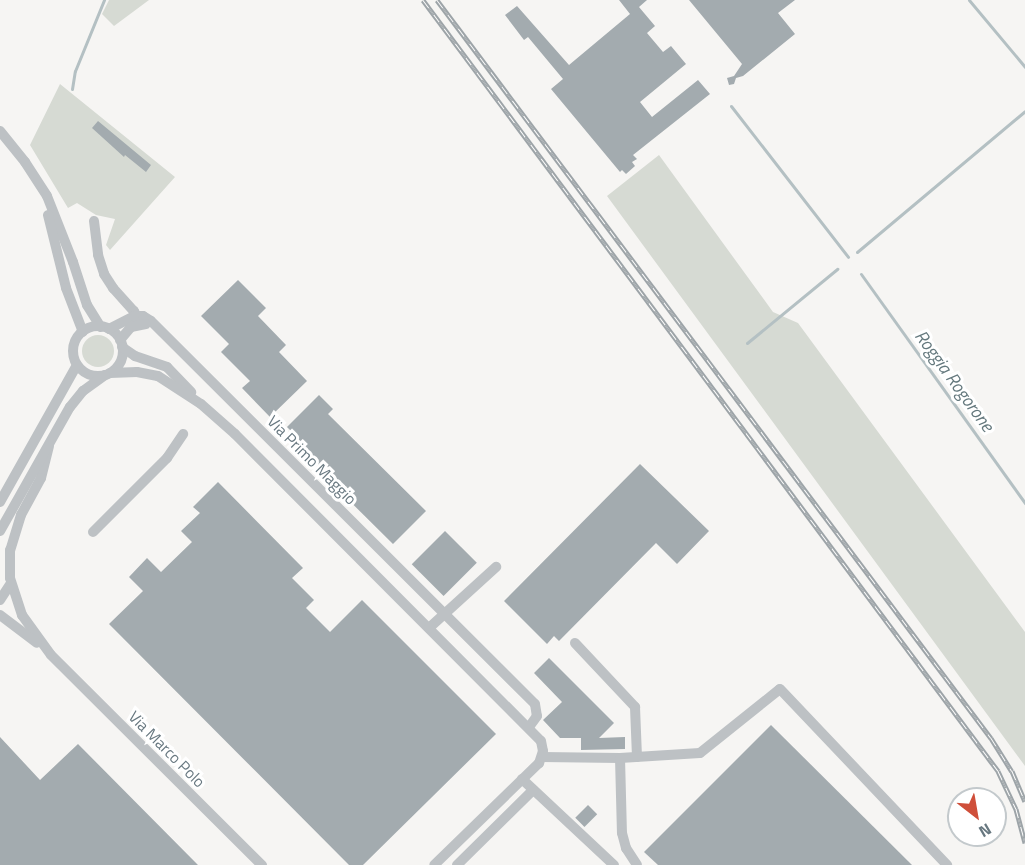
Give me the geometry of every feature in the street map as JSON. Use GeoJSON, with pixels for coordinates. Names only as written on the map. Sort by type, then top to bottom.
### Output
{"type":"FeatureCollection","features":[{"type":"Feature","properties":{"kind":"street"},"geometry":{"type":"LineString","coordinates":[[0,133],[25,162],[46,196],[87,305],[105,328],[135,356],[158,363],[173,372],[201,404]]}},
{"type":"Feature","properties":{"kind":"street"},"geometry":{"type":"LineString","coordinates":[[0,133],[24,168],[42,201],[55,237],[66,288],[83,332]]}},
{"type":"Feature","properties":{"kind":"street","name":"Via Primo Maggio"},"geometry":{"type":"LineString","coordinates":[[94,221],[98,255],[104,274],[138,319],[149,319],[536,706],[537,716],[529,728]]}},
{"type":"Feature","properties":{"kind":"street"},"geometry":{"type":"LineString","coordinates":[[0,502],[77,365],[74,346],[83,332],[138,319]]}},
{"type":"Feature","properties":{"kind":"street"},"geometry":{"type":"LineString","coordinates":[[0,531],[72,404],[120,362],[121,343],[138,319]]}},
{"type":"Feature","properties":{"kind":"street"},"geometry":{"type":"LineString","coordinates":[[77,365],[90,375],[137,372],[158,376],[201,404],[541,741],[542,757],[434,865]]}},
{"type":"Feature","properties":{"kind":"street"},"geometry":{"type":"LineString","coordinates":[[93,532],[168,458],[183,434]]}},
{"type":"Feature","properties":{"kind":"street","name":"Via Marco Polo"},"geometry":{"type":"LineString","coordinates":[[50,446],[41,478],[21,515],[11,543],[9,567],[11,583],[24,619],[51,655]]}},
{"type":"Feature","properties":{"kind":"street"},"geometry":{"type":"LineString","coordinates":[[429,628],[496,567]]}},
{"type":"Feature","properties":{"kind":"street"},"geometry":{"type":"LineString","coordinates":[[0,600],[11,583]]}},
{"type":"Feature","properties":{"kind":"street","name":"Via Marco Polo"},"geometry":{"type":"LineString","coordinates":[[0,615],[51,655],[262,865]]}},
{"type":"Feature","properties":{"kind":"street"},"geometry":{"type":"LineString","coordinates":[[575,643],[635,707],[637,757]]}},
{"type":"Feature","properties":{"kind":"street"},"geometry":{"type":"LineString","coordinates":[[542,757],[620,758],[700,753],[780,689],[947,865]]}},
{"type":"Feature","properties":{"kind":"street"},"geometry":{"type":"LineString","coordinates":[[620,758],[622,833],[626,848],[637,865]]}},
{"type":"Feature","properties":{"kind":"street"},"geometry":{"type":"LineString","coordinates":[[522,779],[614,865]]}},
{"type":"Feature","properties":{"kind":"street"},"geometry":{"type":"LineString","coordinates":[[457,865],[533,790]]}},
{"type":"Feature","properties":{"kind":"shaded area"},"geometry":{"type":"Polygon","coordinates":[[[109,0],[149,0],[114,26],[102,14],[109,0]]]}},
{"type":"Feature","properties":{"kind":"shaded area"},"geometry":{"type":"Polygon","coordinates":[[[60,84],[175,177],[110,250],[106,245],[115,219],[96,215],[77,203],[68,208],[30,145],[60,84]]]}},
{"type":"Feature","properties":{"kind":"shaded area"},"geometry":{"type":"Polygon","coordinates":[[[659,155],[773,312],[798,323],[1025,632],[1025,766],[607,196],[659,155]]]}},
{"type":"Feature","properties":{"kind":"shaded area"},"geometry":{"type":"Polygon","coordinates":[[[98,335],[110,339],[114,351],[110,363],[98,367],[86,363],[82,351],[86,339],[98,335]]]}},
{"type":"Feature","properties":{"kind":"building"},"geometry":{"type":"Polygon","coordinates":[[[619,0],[647,0],[639,7],[655,26],[647,33],[663,52],[671,46],[686,64],[640,102],[652,117],[698,80],[710,94],[633,155],[637,159],[632,162],[635,166],[626,174],[622,170],[620,172],[551,89],[563,79],[528,37],[524,40],[505,15],[517,6],[569,65],[630,14],[619,0]]]}},
{"type":"Feature","properties":{"kind":"building"},"geometry":{"type":"Polygon","coordinates":[[[689,0],[795,0],[778,13],[795,34],[743,76],[736,78],[734,84],[729,85],[727,78],[734,76],[742,64],[689,0]]]}},
{"type":"Feature","properties":{"kind":"building"},"geometry":{"type":"Polygon","coordinates":[[[98,121],[151,165],[146,172],[125,155],[124,157],[92,128],[98,121]]]}},
{"type":"Feature","properties":{"kind":"building"},"geometry":{"type":"Polygon","coordinates":[[[238,280],[266,308],[258,316],[286,345],[279,352],[307,381],[270,417],[242,388],[250,381],[221,352],[229,344],[201,316],[238,280]]]}},
{"type":"Feature","properties":{"kind":"building"},"geometry":{"type":"Polygon","coordinates":[[[319,395],[333,409],[328,414],[426,511],[393,544],[289,441],[295,435],[287,427],[319,395]]]}},
{"type":"Feature","properties":{"kind":"building"},"geometry":{"type":"Polygon","coordinates":[[[640,464],[709,531],[677,564],[656,543],[559,641],[554,636],[547,644],[504,601],[640,464]]]}},
{"type":"Feature","properties":{"kind":"building"},"geometry":{"type":"Polygon","coordinates":[[[218,482],[303,568],[292,578],[314,600],[306,608],[330,632],[362,600],[496,734],[363,865],[349,865],[109,624],[143,591],[129,577],[147,558],[161,572],[192,542],[181,531],[200,513],[193,507],[218,482]]]}},
{"type":"Feature","properties":{"kind":"building"},"geometry":{"type":"Polygon","coordinates":[[[445,531],[477,563],[444,596],[412,564],[445,531]]]}},
{"type":"Feature","properties":{"kind":"building"},"geometry":{"type":"Polygon","coordinates":[[[549,658],[614,723],[599,738],[625,737],[625,749],[581,750],[581,738],[560,738],[543,720],[562,702],[534,673],[549,658]]]}},
{"type":"Feature","properties":{"kind":"building"},"geometry":{"type":"Polygon","coordinates":[[[771,725],[912,865],[658,865],[644,852],[771,725]]]}},
{"type":"Feature","properties":{"kind":"building"},"geometry":{"type":"Polygon","coordinates":[[[0,737],[40,780],[78,744],[198,865],[0,865],[0,737]]]}},
{"type":"Feature","properties":{"kind":"building"},"geometry":{"type":"Polygon","coordinates":[[[588,805],[597,814],[584,827],[575,818],[588,805]]]}},
{"type":"Feature","properties":{"kind":"waterway"},"geometry":{"type":"LineString","coordinates":[[72,89],[75,71],[104,0]]}},
{"type":"Feature","properties":{"kind":"waterway"},"geometry":{"type":"LineString","coordinates":[[969,0],[1025,67]]}},
{"type":"Feature","properties":{"kind":"waterway","name":"Roggia Rogorone"},"geometry":{"type":"LineString","coordinates":[[731,106],[848,257]]}},
{"type":"Feature","properties":{"kind":"waterway"},"geometry":{"type":"LineString","coordinates":[[857,252],[1025,111]]}},
{"type":"Feature","properties":{"kind":"waterway"},"geometry":{"type":"LineString","coordinates":[[747,343],[837,269]]}},
{"type":"Feature","properties":{"kind":"waterway","name":"Roggia Rogorone"},"geometry":{"type":"LineString","coordinates":[[861,274],[1025,503]]}},
{"type":"Feature","properties":{"kind":"railway"},"geometry":{"type":"LineString","coordinates":[[423,0],[998,771],[1016,809],[1025,843]]}},
{"type":"Feature","properties":{"kind":"railway"},"geometry":{"type":"LineString","coordinates":[[437,0],[991,738],[1012,771],[1025,801]]}}]}
